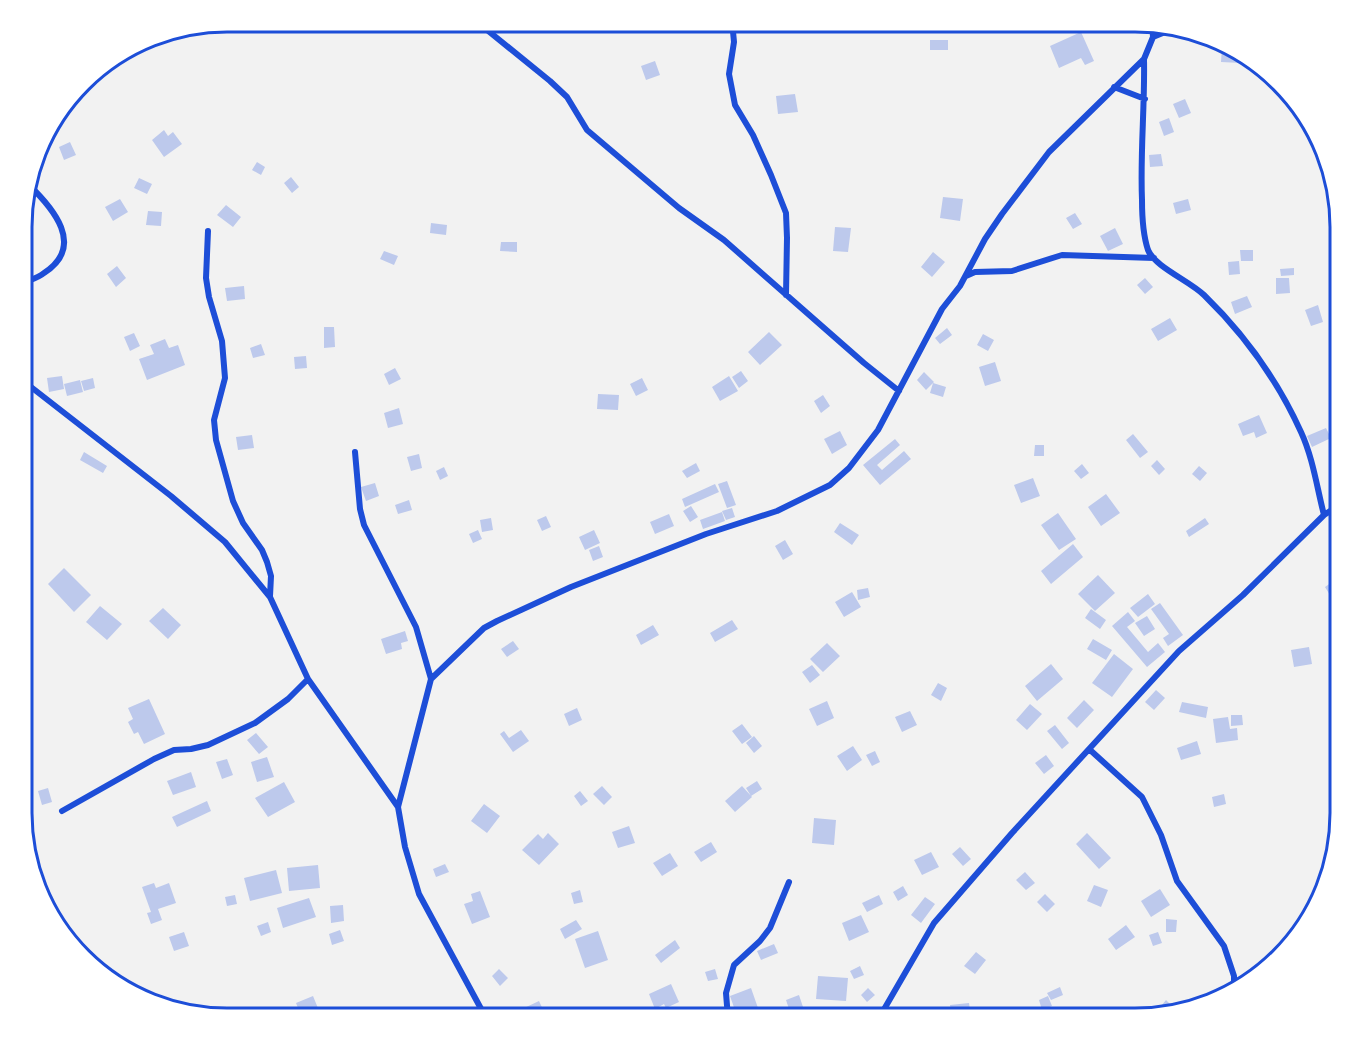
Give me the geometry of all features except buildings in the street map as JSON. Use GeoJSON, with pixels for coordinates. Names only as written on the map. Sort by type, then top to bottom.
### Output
{"type":"FeatureCollection","features":[{"type":"Feature","properties":{"kind":"street"},"geometry":{"type":"LineString","coordinates":[[490,32],[567,97],[587,130],[679,208],[724,240],[899,391]]}},
{"type":"Feature","properties":{"kind":"street"},"geometry":{"type":"LineString","coordinates":[[733,32],[734,42],[729,74],[735,105],[753,135],[786,213],[786,295]]}},
{"type":"Feature","properties":{"kind":"street"},"geometry":{"type":"LineString","coordinates":[[1153,33],[1144,59],[1141,168],[1143,220],[1149,250],[1161,265],[1176,273],[1202,293],[1231,323],[1261,362],[1302,433],[1324,515]]}},
{"type":"Feature","properties":{"kind":"street"},"geometry":{"type":"LineString","coordinates":[[1153,36],[1160,33]]}},
{"type":"Feature","properties":{"kind":"street"},"geometry":{"type":"LineString","coordinates":[[431,679],[484,628],[497,621],[571,587],[667,549],[777,511],[830,485],[849,468],[878,430],[942,309],[966,276],[996,222],[1049,152],[1144,59]]}},
{"type":"Feature","properties":{"kind":"street"},"geometry":{"type":"LineString","coordinates":[[1114,87],[1144,99]]}},
{"type":"Feature","properties":{"kind":"street"},"geometry":{"type":"LineString","coordinates":[[32,279],[44,274],[55,264],[65,244],[64,233],[58,219],[35,191]]}},
{"type":"Feature","properties":{"kind":"street"},"geometry":{"type":"LineString","coordinates":[[208,231],[206,278],[222,341],[225,378],[214,420],[216,440],[233,501],[243,523],[262,550],[267,562],[271,576],[270,597]]}},
{"type":"Feature","properties":{"kind":"street"},"geometry":{"type":"LineString","coordinates":[[966,276],[975,272],[1011,271],[1062,255],[1154,258]]}},
{"type":"Feature","properties":{"kind":"street"},"geometry":{"type":"LineString","coordinates":[[32,388],[171,496],[225,542],[270,597],[308,679],[398,807]]}},
{"type":"Feature","properties":{"kind":"street"},"geometry":{"type":"LineString","coordinates":[[355,452],[360,509],[364,525],[416,627],[431,679],[398,807],[405,847],[419,894],[480,1007]]}},
{"type":"Feature","properties":{"kind":"street"},"geometry":{"type":"LineString","coordinates":[[885,1008],[934,923],[1012,832],[1179,651],[1244,595],[1330,511]]}},
{"type":"Feature","properties":{"kind":"street"},"geometry":{"type":"LineString","coordinates":[[62,811],[154,759],[174,750],[208,745],[255,723],[288,699],[308,679]]}},
{"type":"Feature","properties":{"kind":"street"},"geometry":{"type":"LineString","coordinates":[[1089,749],[1142,797],[1161,835],[1177,881],[1224,946],[1234,980]]}},
{"type":"Feature","properties":{"kind":"street"},"geometry":{"type":"LineString","coordinates":[[727,1008],[726,993],[734,965],[760,941],[770,928],[789,882]]}}]}
